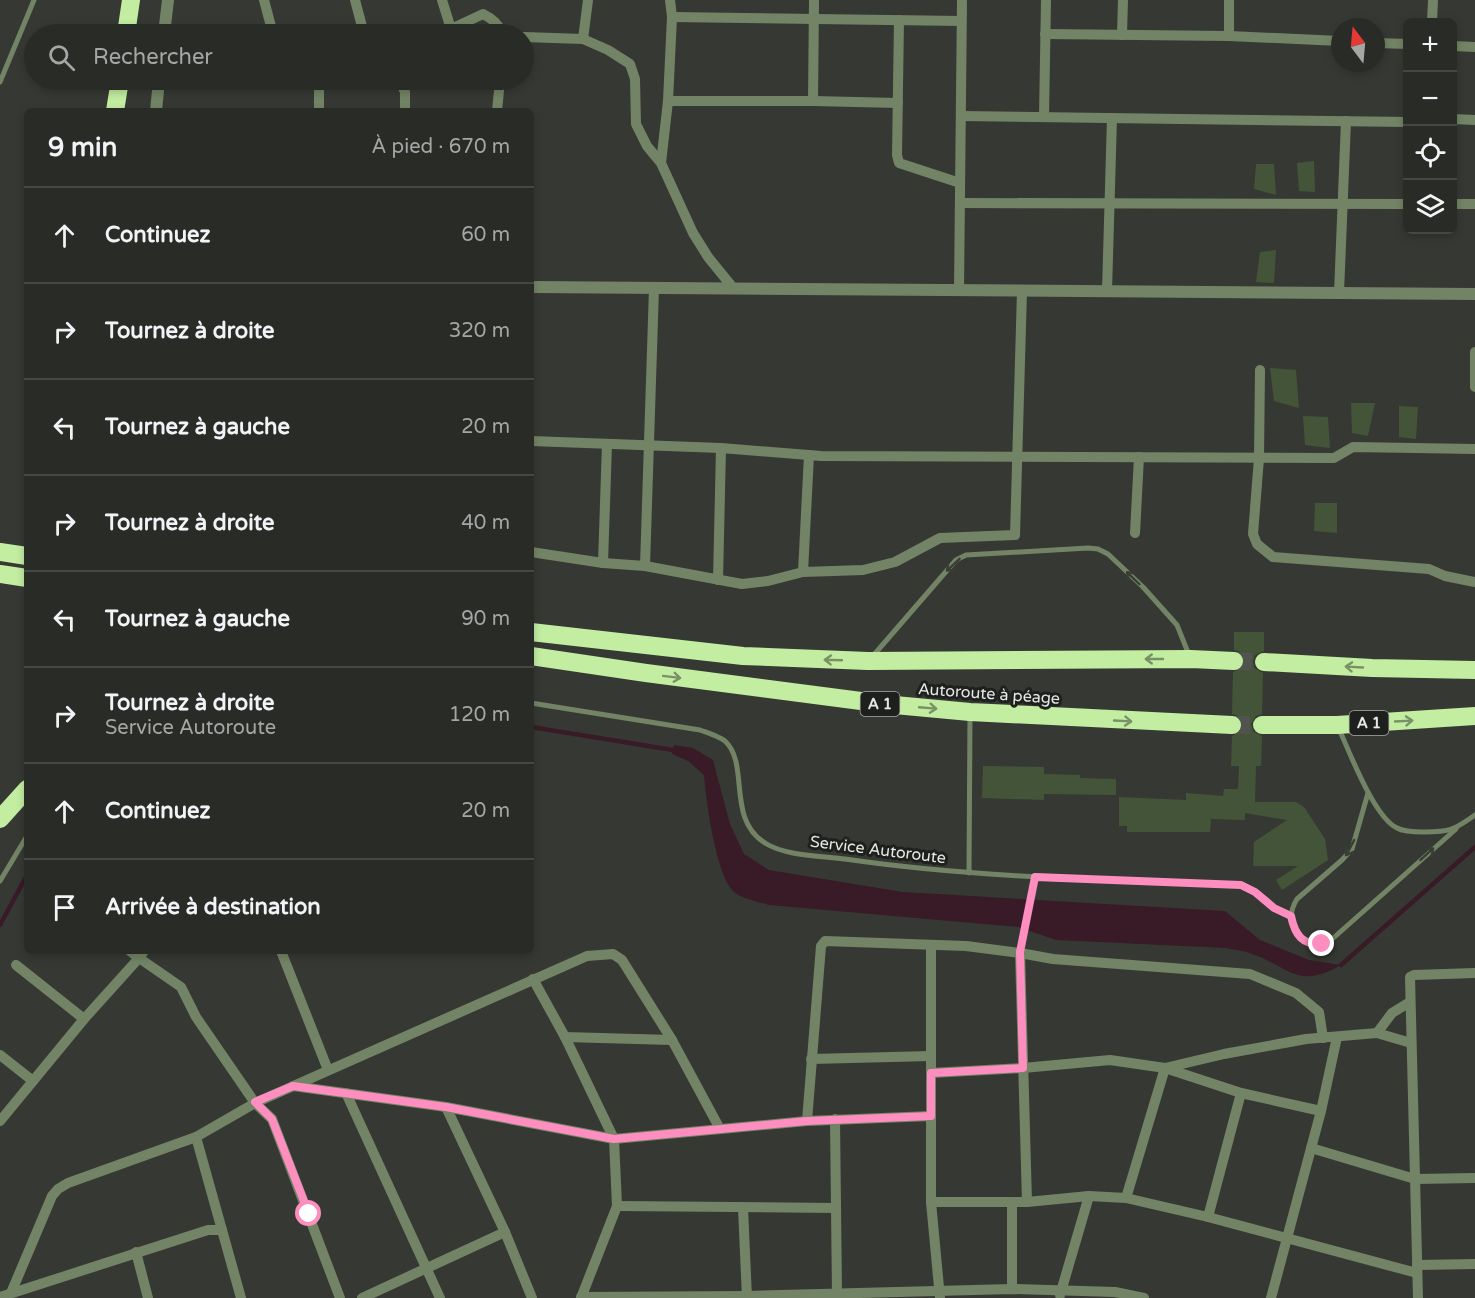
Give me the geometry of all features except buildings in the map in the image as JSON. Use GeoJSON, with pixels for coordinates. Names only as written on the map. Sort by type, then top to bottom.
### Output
{"type":"FeatureCollection","features":[{"type":"Feature","properties":{"kind":"highway"},"geometry":{"type":"LineString","coordinates":[[127,24],[131,0]]}},
{"type":"Feature","properties":{"kind":"highway"},"geometry":{"type":"LineString","coordinates":[[115,108],[118,90]]}},
{"type":"Feature","properties":{"kind":"highway"},"geometry":{"type":"LineString","coordinates":[[0,552],[24,556]]}},
{"type":"Feature","properties":{"kind":"highway"},"geometry":{"type":"LineString","coordinates":[[0,574],[24,578]]}},
{"type":"Feature","properties":{"kind":"highway"},"geometry":{"type":"LineString","coordinates":[[534,625],[626,643]]}},
{"type":"Feature","properties":{"kind":"highway"},"geometry":{"type":"LineString","coordinates":[[534,632],[743,656],[868,661],[1191,659],[1234,662]]}},
{"type":"Feature","properties":{"kind":"highway","name":"Autoroute à péage"},"geometry":{"type":"LineString","coordinates":[[534,656],[884,704],[970,712],[1232,725]]}},
{"type":"Feature","properties":{"kind":"highway"},"geometry":{"type":"LineString","coordinates":[[1264,662],[1372,668],[1475,670]]}},
{"type":"Feature","properties":{"kind":"highway"},"geometry":{"type":"LineString","coordinates":[[534,663],[646,673]]}},
{"type":"Feature","properties":{"kind":"highway","name":"A 1"},"geometry":{"type":"LineString","coordinates":[[1262,726],[1337,725],[1475,716]]}},
{"type":"Feature","properties":{"kind":"highway"},"geometry":{"type":"LineString","coordinates":[[0,819],[24,792]]}},
{"type":"Feature","properties":{"kind":"street"},"geometry":{"type":"LineString","coordinates":[[165,24],[168,0]]}},
{"type":"Feature","properties":{"kind":"street"},"geometry":{"type":"LineString","coordinates":[[264,0],[270,24]]}},
{"type":"Feature","properties":{"kind":"street"},"geometry":{"type":"LineString","coordinates":[[355,0],[361,24]]}},
{"type":"Feature","properties":{"kind":"street"},"geometry":{"type":"LineString","coordinates":[[442,0],[449,24]]}},
{"type":"Feature","properties":{"kind":"street"},"geometry":{"type":"LineString","coordinates":[[583,39],[588,0]]}},
{"type":"Feature","properties":{"kind":"street"},"geometry":{"type":"LineString","coordinates":[[661,162],[668,101],[672,17],[670,0]]}},
{"type":"Feature","properties":{"kind":"street"},"geometry":{"type":"LineString","coordinates":[[813,0],[813,101]]}},
{"type":"Feature","properties":{"kind":"street"},"geometry":{"type":"LineString","coordinates":[[960,290],[962,0]]}},
{"type":"Feature","properties":{"kind":"street"},"geometry":{"type":"LineString","coordinates":[[1044,117],[1046,0]]}},
{"type":"Feature","properties":{"kind":"street"},"geometry":{"type":"LineString","coordinates":[[1122,35],[1123,0]]}},
{"type":"Feature","properties":{"kind":"street"},"geometry":{"type":"LineString","coordinates":[[1229,0],[1229,36]]}},
{"type":"Feature","properties":{"kind":"street"},"geometry":{"type":"LineString","coordinates":[[1432,18],[1433,0]]}},
{"type":"Feature","properties":{"kind":"street"},"geometry":{"type":"LineString","coordinates":[[462,24],[483,14],[492,18],[497,24]]}},
{"type":"Feature","properties":{"kind":"street"},"geometry":{"type":"LineString","coordinates":[[672,17],[962,21]]}},
{"type":"Feature","properties":{"kind":"street"},"geometry":{"type":"LineString","coordinates":[[899,20],[897,155],[899,163],[960,183]]}},
{"type":"Feature","properties":{"kind":"street"},"geometry":{"type":"LineString","coordinates":[[1045,34],[1229,36],[1331,41]]}},
{"type":"Feature","properties":{"kind":"street"},"geometry":{"type":"LineString","coordinates":[[534,37],[583,39],[608,50],[630,64],[635,79],[636,124],[647,146],[661,162],[693,233],[734,289]]}},
{"type":"Feature","properties":{"kind":"street"},"geometry":{"type":"LineString","coordinates":[[1385,43],[1403,44]]}},
{"type":"Feature","properties":{"kind":"street"},"geometry":{"type":"LineString","coordinates":[[1457,46],[1475,47]]}},
{"type":"Feature","properties":{"kind":"street"},"geometry":{"type":"LineString","coordinates":[[156,108],[158,90]]}},
{"type":"Feature","properties":{"kind":"street"},"geometry":{"type":"LineString","coordinates":[[319,90],[319,108]]}},
{"type":"Feature","properties":{"kind":"street"},"geometry":{"type":"LineString","coordinates":[[404,90],[405,108]]}},
{"type":"Feature","properties":{"kind":"street"},"geometry":{"type":"LineString","coordinates":[[497,108],[499,90]]}},
{"type":"Feature","properties":{"kind":"street"},"geometry":{"type":"LineString","coordinates":[[668,101],[898,103]]}},
{"type":"Feature","properties":{"kind":"street"},"geometry":{"type":"LineString","coordinates":[[961,116],[1403,122]]}},
{"type":"Feature","properties":{"kind":"street"},"geometry":{"type":"LineString","coordinates":[[1107,291],[1112,118]]}},
{"type":"Feature","properties":{"kind":"street"},"geometry":{"type":"LineString","coordinates":[[1457,119],[1475,120]]}},
{"type":"Feature","properties":{"kind":"street"},"geometry":{"type":"LineString","coordinates":[[1339,293],[1346,122]]}},
{"type":"Feature","properties":{"kind":"street"},"geometry":{"type":"LineString","coordinates":[[960,203],[1403,204]]}},
{"type":"Feature","properties":{"kind":"street"},"geometry":{"type":"LineString","coordinates":[[1457,204],[1475,204]]}},
{"type":"Feature","properties":{"kind":"street"},"geometry":{"type":"LineString","coordinates":[[534,287],[1475,294]]}},
{"type":"Feature","properties":{"kind":"street"},"geometry":{"type":"LineString","coordinates":[[645,566],[654,288]]}},
{"type":"Feature","properties":{"kind":"street"},"geometry":{"type":"LineString","coordinates":[[534,552],[603,563],[645,566],[742,584],[768,581],[803,572],[863,570],[895,562],[940,538],[1015,535],[1022,291]]}},
{"type":"Feature","properties":{"kind":"street"},"geometry":{"type":"LineString","coordinates":[[1475,352],[1475,387]]}},
{"type":"Feature","properties":{"kind":"street"},"geometry":{"type":"LineString","coordinates":[[1260,370],[1259,458],[1253,534],[1257,544],[1273,557],[1429,569],[1445,576],[1475,582]]}},
{"type":"Feature","properties":{"kind":"street"},"geometry":{"type":"LineString","coordinates":[[534,441],[721,448],[809,455],[1017,457],[1334,458],[1353,447],[1475,449]]}},
{"type":"Feature","properties":{"kind":"street"},"geometry":{"type":"LineString","coordinates":[[603,563],[607,444]]}},
{"type":"Feature","properties":{"kind":"street"},"geometry":{"type":"LineString","coordinates":[[718,580],[721,448]]}},
{"type":"Feature","properties":{"kind":"street"},"geometry":{"type":"LineString","coordinates":[[803,572],[809,455]]}},
{"type":"Feature","properties":{"kind":"street"},"geometry":{"type":"LineString","coordinates":[[1135,533],[1139,457]]}},
{"type":"Feature","properties":{"kind":"street"},"geometry":{"type":"LineString","coordinates":[[807,1121],[822,942],[825,941],[966,946],[1020,952],[1053,959],[1250,974],[1296,993],[1319,1012],[1323,1038]]}},
{"type":"Feature","properties":{"kind":"street"},"geometry":{"type":"LineString","coordinates":[[931,945],[931,1202],[940,1295]]}},
{"type":"Feature","properties":{"kind":"street"},"geometry":{"type":"LineString","coordinates":[[1020,952],[1027,1202]]}},
{"type":"Feature","properties":{"kind":"street"},"geometry":{"type":"LineString","coordinates":[[0,1121],[137,954]]}},
{"type":"Feature","properties":{"kind":"street"},"geometry":{"type":"LineString","coordinates":[[139,954],[181,987],[196,1017],[255,1102],[272,1119],[340,1298]]}},
{"type":"Feature","properties":{"kind":"street"},"geometry":{"type":"LineString","coordinates":[[282,954],[328,1070]]}},
{"type":"Feature","properties":{"kind":"street"},"geometry":{"type":"LineString","coordinates":[[5,1295],[52,1196],[68,1183],[196,1137],[255,1102],[587,956],[613,954],[622,960],[672,1040],[720,1129]]}},
{"type":"Feature","properties":{"kind":"street"},"geometry":{"type":"LineString","coordinates":[[16,965],[84,1019]]}},
{"type":"Feature","properties":{"kind":"street"},"geometry":{"type":"LineString","coordinates":[[1418,1298],[1410,977],[1475,973]]}},
{"type":"Feature","properties":{"kind":"street"},"geometry":{"type":"LineString","coordinates":[[533,980],[565,1037],[614,1139],[616,1206],[581,1297],[940,1295],[1012,1289],[1144,1298]]}},
{"type":"Feature","properties":{"kind":"street"},"geometry":{"type":"LineString","coordinates":[[1377,1033],[1392,1013],[1410,1002]]}},
{"type":"Feature","properties":{"kind":"street"},"geometry":{"type":"LineString","coordinates":[[1165,1068],[1224,1053],[1306,1039],[1377,1033],[1411,1043]]}},
{"type":"Feature","properties":{"kind":"street"},"geometry":{"type":"LineString","coordinates":[[565,1037],[672,1040]]}},
{"type":"Feature","properties":{"kind":"street"},"geometry":{"type":"LineString","coordinates":[[1271,1298],[1311,1148],[1337,1037]]}},
{"type":"Feature","properties":{"kind":"street"},"geometry":{"type":"LineString","coordinates":[[0,1055],[33,1081]]}},
{"type":"Feature","properties":{"kind":"street"},"geometry":{"type":"LineString","coordinates":[[811,1059],[931,1056]]}},
{"type":"Feature","properties":{"kind":"street"},"geometry":{"type":"LineString","coordinates":[[931,1073],[1110,1060],[1165,1068],[1241,1093],[1320,1112]]}},
{"type":"Feature","properties":{"kind":"street"},"geometry":{"type":"LineString","coordinates":[[1126,1198],[1165,1068]]}},
{"type":"Feature","properties":{"kind":"street"},"geometry":{"type":"LineString","coordinates":[[293,1086],[446,1107],[614,1139],[807,1121],[931,1116]]}},
{"type":"Feature","properties":{"kind":"street"},"geometry":{"type":"LineString","coordinates":[[346,1093],[440,1298]]}},
{"type":"Feature","properties":{"kind":"street"},"geometry":{"type":"LineString","coordinates":[[1208,1217],[1241,1093]]}},
{"type":"Feature","properties":{"kind":"street"},"geometry":{"type":"LineString","coordinates":[[446,1107],[505,1232],[532,1298]]}},
{"type":"Feature","properties":{"kind":"street"},"geometry":{"type":"LineString","coordinates":[[835,1119],[837,1294]]}},
{"type":"Feature","properties":{"kind":"street"},"geometry":{"type":"LineString","coordinates":[[196,1137],[241,1298]]}},
{"type":"Feature","properties":{"kind":"street"},"geometry":{"type":"LineString","coordinates":[[1311,1148],[1415,1179],[1475,1178]]}},
{"type":"Feature","properties":{"kind":"street"},"geometry":{"type":"LineString","coordinates":[[1060,1294],[1089,1196]]}},
{"type":"Feature","properties":{"kind":"street"},"geometry":{"type":"LineString","coordinates":[[931,1202],[1027,1202],[1089,1196],[1126,1198],[1417,1269],[1475,1264]]}},
{"type":"Feature","properties":{"kind":"street"},"geometry":{"type":"LineString","coordinates":[[1012,1202],[1012,1289]]}},
{"type":"Feature","properties":{"kind":"street"},"geometry":{"type":"LineString","coordinates":[[616,1206],[836,1208]]}},
{"type":"Feature","properties":{"kind":"street"},"geometry":{"type":"LineString","coordinates":[[743,1208],[747,1297]]}},
{"type":"Feature","properties":{"kind":"street"},"geometry":{"type":"LineString","coordinates":[[5,1295],[208,1230],[222,1230]]}},
{"type":"Feature","properties":{"kind":"street"},"geometry":{"type":"LineString","coordinates":[[362,1298],[505,1232]]}},
{"type":"Feature","properties":{"kind":"street"},"geometry":{"type":"LineString","coordinates":[[136,1252],[148,1298]]}},
{"type":"Feature","properties":{"kind":"lane"},"geometry":{"type":"LineString","coordinates":[[24,24],[34,0]]}},
{"type":"Feature","properties":{"kind":"lane"},"geometry":{"type":"LineString","coordinates":[[0,82],[24,24]]}},
{"type":"Feature","properties":{"kind":"lane"},"geometry":{"type":"LineString","coordinates":[[868,661],[956,560],[966,555],[1088,548],[1108,554],[1143,587],[1177,625],[1191,659]]}},
{"type":"Feature","properties":{"kind":"lane","name":"Service Autoroute"},"geometry":{"type":"LineString","coordinates":[[534,703],[700,729],[724,740],[732,750],[742,807],[749,828],[756,836],[778,849],[890,866],[969,873],[1241,885],[1255,892],[1274,908],[1291,916]]}},
{"type":"Feature","properties":{"kind":"lane"},"geometry":{"type":"LineString","coordinates":[[969,873],[970,712]]}},
{"type":"Feature","properties":{"kind":"lane"},"geometry":{"type":"LineString","coordinates":[[1337,725],[1368,793],[1386,821],[1398,829],[1420,832],[1456,829]]}},
{"type":"Feature","properties":{"kind":"lane"},"geometry":{"type":"LineString","coordinates":[[1368,793],[1352,849],[1297,899],[1292,910],[1294,929],[1301,939],[1312,944],[1330,941],[1456,829],[1475,815]]}},
{"type":"Feature","properties":{"kind":"lane"},"geometry":{"type":"LineString","coordinates":[[0,881],[24,841]]}},
{"type":"Feature","properties":{"kind":"lane"},"geometry":{"type":"LineString","coordinates":[[1020,952],[1035,877]]}},
{"type":"Feature","properties":{"kind":"shaded area"},"geometry":{"type":"Polygon","coordinates":[[[674,745],[693,748],[713,760],[730,824],[744,854],[769,870],[903,892],[1225,911],[1260,940],[1309,960],[1341,965],[1314,976],[1303,976],[1246,952],[1226,948],[1056,940],[1018,927],[769,905],[741,897],[728,883],[717,855],[704,775],[688,761],[672,754],[674,745]]]}},
{"type":"Feature","properties":{"kind":"waterway"},"geometry":{"type":"LineString","coordinates":[[534,727],[673,750]]}},
{"type":"Feature","properties":{"kind":"waterway"},"geometry":{"type":"LineString","coordinates":[[1341,965],[1475,847]]}},
{"type":"Feature","properties":{"kind":"waterway"},"geometry":{"type":"LineString","coordinates":[[0,925],[24,881]]}},
{"type":"Feature","properties":{"kind":"tunnel"},"geometry":{"type":"LineString","coordinates":[[1234,661],[1264,662]]}},
{"type":"Feature","properties":{"kind":"tunnel"},"geometry":{"type":"LineString","coordinates":[[1232,725],[1262,725]]}},
{"type":"Feature","properties":{"kind":"route"},"geometry":{"type":"LineString","coordinates":[[309,1214],[272,1119],[255,1102],[293,1086],[446,1107],[614,1139],[807,1121],[931,1116],[931,1073],[1023,1068],[1020,952],[1035,877],[1241,885],[1255,892],[1274,908],[1291,916],[1294,929],[1301,939],[1312,944],[1322,944]]}}]}
